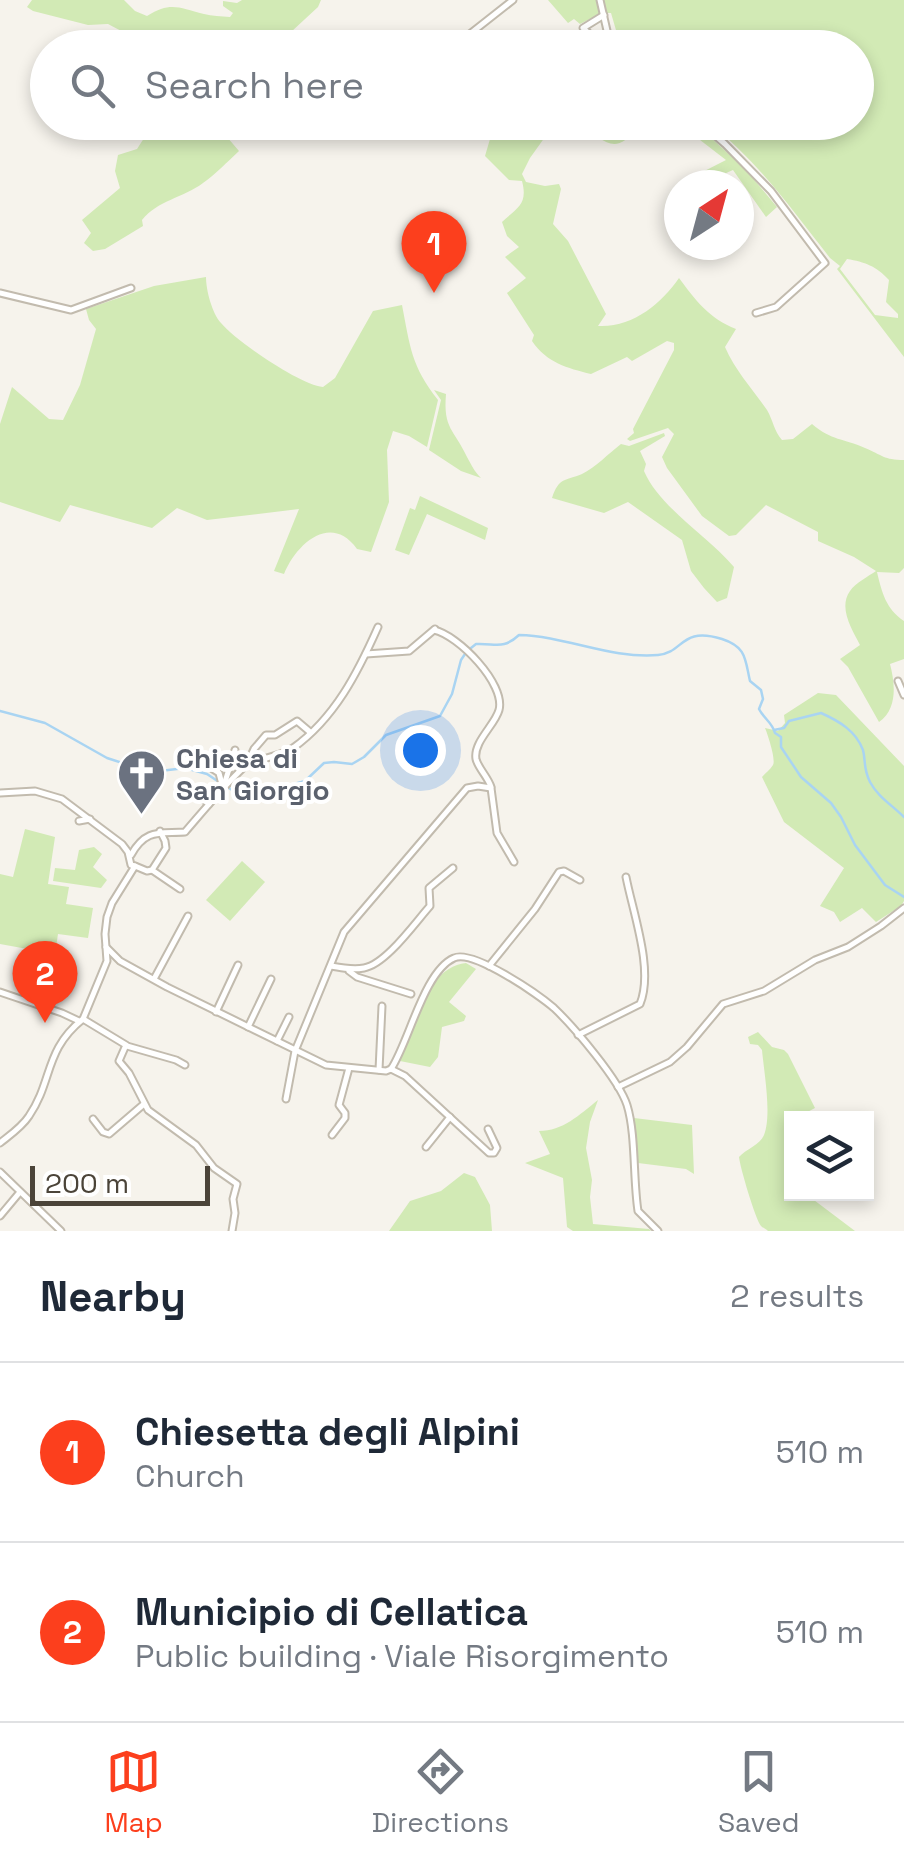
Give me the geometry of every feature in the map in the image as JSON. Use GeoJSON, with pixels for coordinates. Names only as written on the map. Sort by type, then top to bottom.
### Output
{"type":"FeatureCollection","features":[{"type":"Feature","properties":{"kind":"street"},"geometry":{"type":"LineString","coordinates":[[475,30],[513,0]]}},
{"type":"Feature","properties":{"kind":"street"},"geometry":{"type":"LineString","coordinates":[[600,0],[607,30]]}},
{"type":"Feature","properties":{"kind":"street"},"geometry":{"type":"LineString","coordinates":[[585,30],[604,14]]}},
{"type":"Feature","properties":{"kind":"street"},"geometry":{"type":"LineString","coordinates":[[721,140],[771,191],[825,263],[776,307],[756,312]]}},
{"type":"Feature","properties":{"kind":"street"},"geometry":{"type":"LineString","coordinates":[[0,293],[71,310],[132,288]]}},
{"type":"Feature","properties":{"kind":"street"},"geometry":{"type":"LineString","coordinates":[[0,1143],[29,1116],[55,1051],[83,1020],[107,961],[106,917],[138,843],[160,831],[185,832],[247,765],[292,749],[346,690],[378,627]]}},
{"type":"Feature","properties":{"kind":"street"},"geometry":{"type":"LineString","coordinates":[[366,654],[409,650],[435,628],[467,650],[499,693],[500,708],[477,749],[476,760],[490,782],[497,833],[514,862]]}},
{"type":"Feature","properties":{"kind":"street"},"geometry":{"type":"LineString","coordinates":[[898,681],[904,695]]}},
{"type":"Feature","properties":{"kind":"street"},"geometry":{"type":"LineString","coordinates":[[247,765],[266,735],[275,735],[297,721],[310,732]]}},
{"type":"Feature","properties":{"kind":"street"},"geometry":{"type":"LineString","coordinates":[[223,787],[235,750]]}},
{"type":"Feature","properties":{"kind":"street"},"geometry":{"type":"LineString","coordinates":[[182,759],[205,764],[221,775],[223,787]]}},
{"type":"Feature","properties":{"kind":"street"},"geometry":{"type":"LineString","coordinates":[[286,1099],[295,1051],[344,932],[467,788],[491,788]]}},
{"type":"Feature","properties":{"kind":"street"},"geometry":{"type":"LineString","coordinates":[[0,793],[35,791],[70,803],[122,844],[132,863],[180,889]]}},
{"type":"Feature","properties":{"kind":"street"},"geometry":{"type":"LineString","coordinates":[[194,791],[209,804]]}},
{"type":"Feature","properties":{"kind":"street"},"geometry":{"type":"LineString","coordinates":[[79,820],[90,819]]}},
{"type":"Feature","properties":{"kind":"street"},"geometry":{"type":"LineString","coordinates":[[150,870],[166,848],[160,831]]}},
{"type":"Feature","properties":{"kind":"street"},"geometry":{"type":"LineString","coordinates":[[331,966],[362,969],[377,964],[430,906],[429,888],[454,868]]}},
{"type":"Feature","properties":{"kind":"street"},"geometry":{"type":"LineString","coordinates":[[489,966],[559,872],[580,880]]}},
{"type":"Feature","properties":{"kind":"street"},"geometry":{"type":"LineString","coordinates":[[578,1035],[640,1004],[645,991],[638,925],[626,877]]}},
{"type":"Feature","properties":{"kind":"street"},"geometry":{"type":"LineString","coordinates":[[618,1087],[670,1062],[724,1004],[764,991],[815,960],[848,947],[904,908]]}},
{"type":"Feature","properties":{"kind":"street"},"geometry":{"type":"LineString","coordinates":[[154,979],[188,916]]}},
{"type":"Feature","properties":{"kind":"street"},"geometry":{"type":"LineString","coordinates":[[106,947],[120,961],[326,1065],[391,1069],[405,1076],[489,1153],[494,1153],[497,1148],[488,1129]]}},
{"type":"Feature","properties":{"kind":"street"},"geometry":{"type":"LineString","coordinates":[[391,1069],[422,999],[444,966],[455,957],[466,956],[489,966],[554,1008],[618,1087],[628,1108],[638,1211],[658,1231]]}},
{"type":"Feature","properties":{"kind":"street"},"geometry":{"type":"LineString","coordinates":[[107,961],[120,961]]}},
{"type":"Feature","properties":{"kind":"street"},"geometry":{"type":"LineString","coordinates":[[216,1012],[238,965]]}},
{"type":"Feature","properties":{"kind":"street"},"geometry":{"type":"LineString","coordinates":[[346,969],[357,978],[410,994]]}},
{"type":"Feature","properties":{"kind":"street"},"geometry":{"type":"LineString","coordinates":[[248,1027],[271,979]]}},
{"type":"Feature","properties":{"kind":"street"},"geometry":{"type":"LineString","coordinates":[[0,992],[83,1020],[127,1046],[186,1064]]}},
{"type":"Feature","properties":{"kind":"street"},"geometry":{"type":"LineString","coordinates":[[378,1070],[382,1006]]}},
{"type":"Feature","properties":{"kind":"street"},"geometry":{"type":"LineString","coordinates":[[278,1042],[288,1017]]}},
{"type":"Feature","properties":{"kind":"street"},"geometry":{"type":"LineString","coordinates":[[127,1046],[119,1061],[144,1104],[237,1184],[233,1230]]}},
{"type":"Feature","properties":{"kind":"street"},"geometry":{"type":"LineString","coordinates":[[332,1135],[345,1118],[339,1105],[349,1068]]}},
{"type":"Feature","properties":{"kind":"street"},"geometry":{"type":"LineString","coordinates":[[93,1119],[109,1134],[144,1104]]}},
{"type":"Feature","properties":{"kind":"street"},"geometry":{"type":"LineString","coordinates":[[426,1147],[450,1117]]}},
{"type":"Feature","properties":{"kind":"street"},"geometry":{"type":"LineString","coordinates":[[0,1172],[61,1231]]}},
{"type":"Feature","properties":{"kind":"street"},"geometry":{"type":"LineString","coordinates":[[0,1216],[20,1192]]}},
{"type":"Feature","properties":{"kind":"green space"},"geometry":{"type":"Polygon","coordinates":[[[32,0],[124,0],[147,16],[175,7],[230,17],[233,13],[223,6],[223,1],[321,0],[293,30],[119,30],[108,24],[88,25],[27,7],[32,0]]]}},
{"type":"Feature","properties":{"kind":"green space"},"geometry":{"type":"Polygon","coordinates":[[[548,0],[597,0],[602,13],[580,24],[574,19],[568,23],[548,0]]]}},
{"type":"Feature","properties":{"kind":"green space"},"geometry":{"type":"Polygon","coordinates":[[[601,0],[904,0],[904,357],[837,269],[840,266],[729,140],[874,140],[874,30],[616,30],[611,13],[605,13],[601,0]],[[847,259],[840,269],[875,315],[898,318],[886,302],[889,280],[865,263],[847,259]]]}},
{"type":"Feature","properties":{"kind":"green space"},"geometry":{"type":"Polygon","coordinates":[[[143,140],[230,140],[239,151],[203,183],[148,213],[142,220],[143,226],[105,249],[93,251],[84,243],[91,233],[82,220],[120,188],[115,171],[118,155],[137,149],[143,140]]]}},
{"type":"Feature","properties":{"kind":"green space"},"geometry":{"type":"Polygon","coordinates":[[[490,140],[543,140],[522,174],[526,182],[559,184],[553,224],[568,241],[606,314],[598,326],[634,319],[664,297],[679,278],[704,308],[736,329],[725,347],[782,440],[793,439],[812,424],[887,458],[904,460],[904,568],[899,573],[877,572],[889,606],[904,621],[904,659],[890,664],[892,703],[879,722],[840,659],[860,645],[848,618],[847,598],[855,585],[876,571],[818,541],[818,532],[766,505],[736,535],[729,536],[702,516],[667,468],[662,457],[674,434],[668,428],[627,439],[634,433],[674,343],[667,341],[632,361],[627,357],[591,374],[551,360],[538,348],[507,293],[526,278],[505,257],[519,247],[507,236],[502,222],[523,200],[522,181],[509,180],[485,156],[490,140]]]}},
{"type":"Feature","properties":{"kind":"green space"},"geometry":{"type":"Polygon","coordinates":[[[700,140],[713,140],[746,170],[733,170],[706,170],[726,160],[700,140]]]}},
{"type":"Feature","properties":{"kind":"green space"},"geometry":{"type":"Polygon","coordinates":[[[754,180],[777,207],[766,217],[754,200],[754,180]]]}},
{"type":"Feature","properties":{"kind":"green space"},"geometry":{"type":"Polygon","coordinates":[[[206,277],[212,307],[229,331],[285,371],[323,387],[335,378],[373,311],[402,305],[417,366],[438,400],[427,447],[393,431],[387,450],[389,502],[371,552],[357,549],[336,533],[326,533],[306,543],[284,574],[274,571],[299,509],[207,520],[177,508],[152,528],[70,505],[60,522],[0,502],[0,424],[12,387],[49,419],[63,420],[80,385],[96,329],[86,309],[154,286],[206,277]]]}},
{"type":"Feature","properties":{"kind":"green space"},"geometry":{"type":"Polygon","coordinates":[[[434,390],[446,394],[448,422],[481,478],[461,471],[429,450],[441,400],[434,390]]]}},
{"type":"Feature","properties":{"kind":"green space"},"geometry":{"type":"Polygon","coordinates":[[[664,433],[640,451],[646,464],[644,471],[672,509],[734,567],[727,598],[717,602],[691,571],[682,540],[628,502],[604,513],[552,498],[560,483],[587,471],[621,444],[629,446],[664,433]]]}},
{"type":"Feature","properties":{"kind":"green space"},"geometry":{"type":"Polygon","coordinates":[[[420,496],[488,528],[485,540],[427,514],[409,555],[395,550],[410,508],[415,510],[420,496]]]}},
{"type":"Feature","properties":{"kind":"green space"},"geometry":{"type":"Polygon","coordinates":[[[818,693],[836,695],[904,766],[904,901],[876,922],[862,908],[840,922],[834,912],[820,906],[844,868],[784,822],[762,777],[774,762],[765,728],[778,731],[785,723],[784,715],[818,693]]]}},
{"type":"Feature","properties":{"kind":"green space"},"geometry":{"type":"Polygon","coordinates":[[[25,829],[55,837],[48,884],[69,887],[66,904],[93,908],[88,938],[58,934],[55,954],[0,944],[0,874],[13,877],[25,829]]]}},
{"type":"Feature","properties":{"kind":"green space"},"geometry":{"type":"Polygon","coordinates":[[[94,847],[102,854],[93,867],[107,880],[101,888],[53,881],[55,868],[75,870],[79,850],[94,847]]]}},
{"type":"Feature","properties":{"kind":"green space"},"geometry":{"type":"Polygon","coordinates":[[[242,861],[265,882],[230,921],[206,900],[242,861]]]}},
{"type":"Feature","properties":{"kind":"green space"},"geometry":{"type":"Polygon","coordinates":[[[466,963],[476,969],[449,1002],[466,1016],[464,1021],[442,1027],[438,1057],[430,1067],[400,1061],[431,987],[452,967],[466,963]]]}},
{"type":"Feature","properties":{"kind":"green space"},"geometry":{"type":"Polygon","coordinates":[[[758,1032],[772,1047],[788,1054],[815,1108],[784,1111],[784,1201],[815,1201],[855,1231],[768,1231],[758,1221],[739,1157],[764,1135],[767,1093],[762,1050],[750,1044],[748,1037],[758,1032]]]}},
{"type":"Feature","properties":{"kind":"green space"},"geometry":{"type":"Polygon","coordinates":[[[598,1100],[586,1148],[592,1180],[593,1224],[651,1231],[573,1231],[567,1227],[563,1178],[525,1163],[550,1154],[539,1131],[563,1125],[598,1100]]]}},
{"type":"Feature","properties":{"kind":"green space"},"geometry":{"type":"Polygon","coordinates":[[[634,1118],[692,1125],[694,1174],[686,1169],[638,1163],[634,1118]]]}},
{"type":"Feature","properties":{"kind":"green space"},"geometry":{"type":"Polygon","coordinates":[[[464,1173],[475,1177],[490,1205],[492,1231],[389,1231],[410,1201],[441,1191],[464,1173]]]}},
{"type":"Feature","properties":{"kind":"waterway"},"geometry":{"type":"LineString","coordinates":[[471,648],[476,644],[504,644],[519,635],[640,655],[666,653],[698,636],[730,642],[744,655],[750,681],[761,690],[759,709],[781,737],[781,747],[801,777],[831,803],[855,845],[885,885],[904,897]]}},
{"type":"Feature","properties":{"kind":"waterway"},"geometry":{"type":"LineString","coordinates":[[229,788],[256,800],[305,781],[324,763],[352,764],[386,735],[440,716],[465,654]]}},
{"type":"Feature","properties":{"kind":"waterway"},"geometry":{"type":"LineString","coordinates":[[0,711],[45,723],[107,758],[141,769],[185,768],[219,782]]}},
{"type":"Feature","properties":{"kind":"waterway"},"geometry":{"type":"LineString","coordinates":[[774,730],[784,728],[789,721],[821,713],[840,723],[860,743],[873,787],[904,817]]}},
{"type":"Feature","properties":{"kind":"place","name":"Chiesetta degli Alpini"},"geometry":{"type":"Point","coordinates":[434,293]}},
{"type":"Feature","properties":{"kind":"place","name":"Chiesa di San Giorgio"},"geometry":{"type":"Point","coordinates":[141,816]}},
{"type":"Feature","properties":{"kind":"place","name":"Municipio di Cellatica"},"geometry":{"type":"Point","coordinates":[45,1023]}}]}
